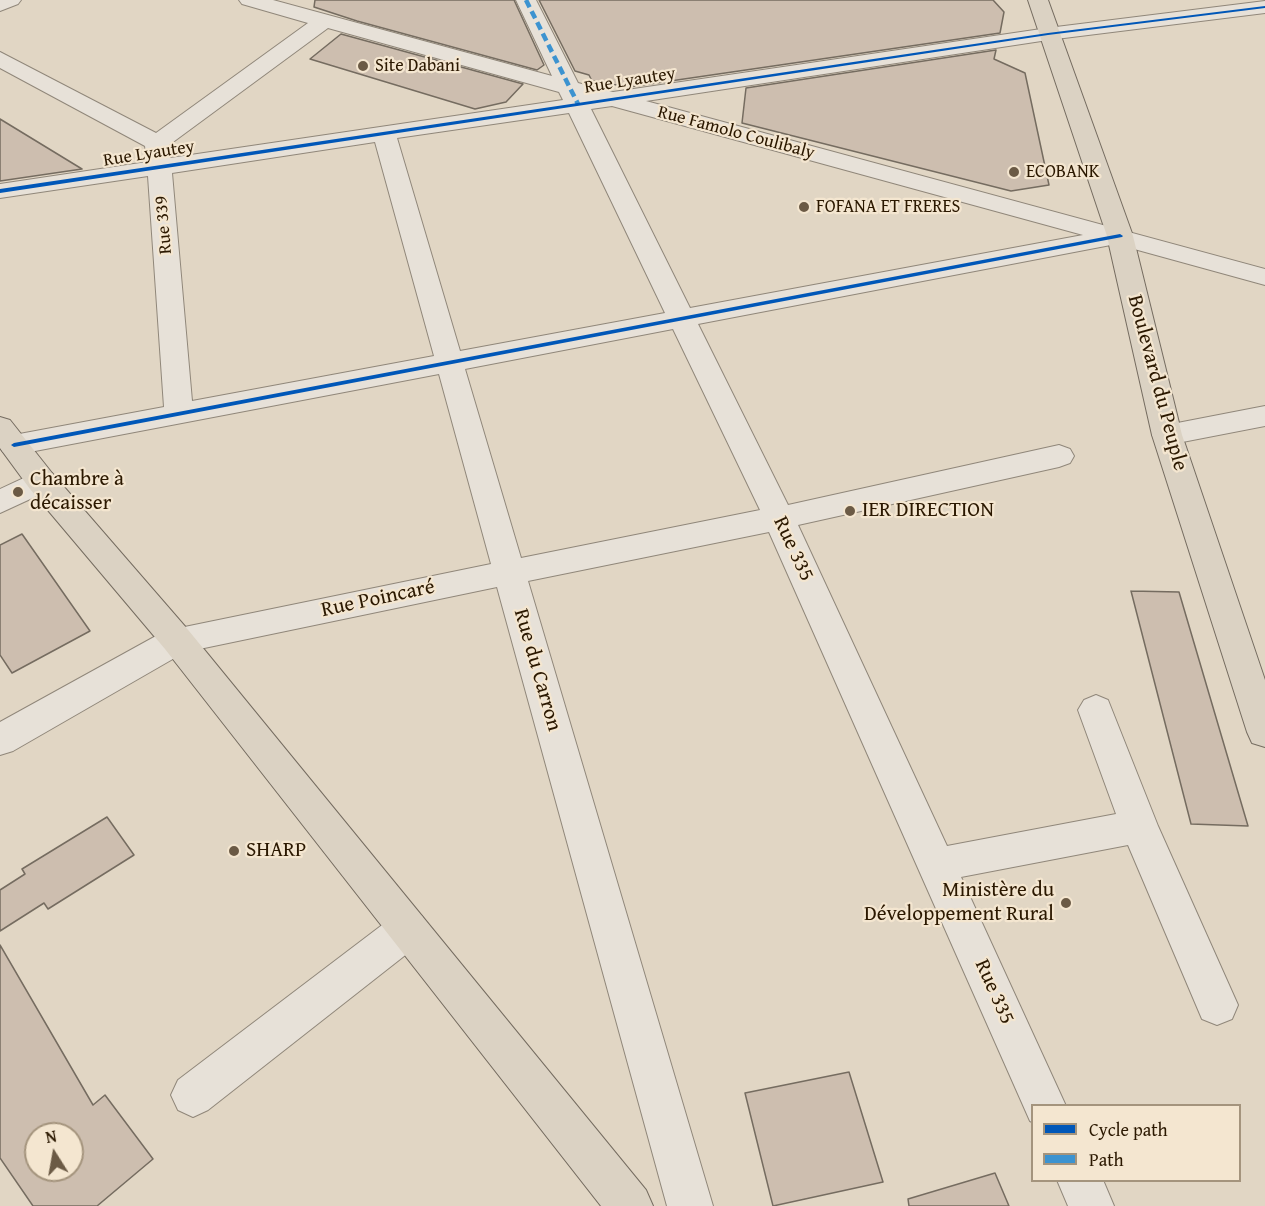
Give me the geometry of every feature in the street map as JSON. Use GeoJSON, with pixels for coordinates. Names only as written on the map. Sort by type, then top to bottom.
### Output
{"type":"FeatureCollection","features":[{"type":"Feature","properties":{"kind":"main road","name":"Boulevard du Peuple"},"geometry":{"type":"LineString","coordinates":[[1038,0],[1120,236],[1167,435],[1262,710]]}},
{"type":"Feature","properties":{"kind":"main road"},"geometry":{"type":"LineString","coordinates":[[7,436],[41,481],[177,640],[630,1206]]}},
{"type":"Feature","properties":{"kind":"street"},"geometry":{"type":"LineString","coordinates":[[0,5],[11,0]]}},
{"type":"Feature","properties":{"kind":"street","name":"Rue Famolo Coulibaly"},"geometry":{"type":"LineString","coordinates":[[249,0],[325,20],[573,96],[612,99],[1265,277]]}},
{"type":"Feature","properties":{"kind":"street","name":"Rue 335"},"geometry":{"type":"LineString","coordinates":[[526,0],[779,518],[1045,1104]]}},
{"type":"Feature","properties":{"kind":"street","name":"Rue Lyautey"},"geometry":{"type":"LineString","coordinates":[[612,99],[1048,34],[1265,7]]}},
{"type":"Feature","properties":{"kind":"street"},"geometry":{"type":"LineString","coordinates":[[0,59],[158,155],[325,20]]}},
{"type":"Feature","properties":{"kind":"street","name":"Rue Lyautey"},"geometry":{"type":"LineString","coordinates":[[0,191],[158,155],[384,134],[573,96]]}},
{"type":"Feature","properties":{"kind":"street","name":"Rue du Carron"},"geometry":{"type":"LineString","coordinates":[[384,134],[690,1206]]}},
{"type":"Feature","properties":{"kind":"street","name":"Rue 339"},"geometry":{"type":"LineString","coordinates":[[158,155],[179,414]]}},
{"type":"Feature","properties":{"kind":"street"},"geometry":{"type":"LineString","coordinates":[[7,436],[179,414],[1120,236]]}},
{"type":"Feature","properties":{"kind":"street"},"geometry":{"type":"LineString","coordinates":[[1167,435],[1265,416]]}},
{"type":"Feature","properties":{"kind":"street","name":"Rue Poincaré"},"geometry":{"type":"LineString","coordinates":[[0,740],[177,640],[779,518],[1059,456]]}},
{"type":"Feature","properties":{"kind":"street"},"geometry":{"type":"LineString","coordinates":[[0,502],[41,481]]}},
{"type":"Feature","properties":{"kind":"street"},"geometry":{"type":"LineString","coordinates":[[1096,710],[1139,826],[1217,1005]]}},
{"type":"Feature","properties":{"kind":"street"},"geometry":{"type":"LineString","coordinates":[[936,865],[1139,826]]}},
{"type":"Feature","properties":{"kind":"street"},"geometry":{"type":"LineString","coordinates":[[193,1095],[408,928]]}},
{"type":"Feature","properties":{"kind":"street"},"geometry":{"type":"LineString","coordinates":[[1080,1182],[1091,1206]]}},
{"type":"Feature","properties":{"kind":"building"},"geometry":{"type":"Polygon","coordinates":[[[315,0],[514,0],[544,65],[537,70],[357,21],[314,7],[315,0]]]}},
{"type":"Feature","properties":{"kind":"building"},"geometry":{"type":"Polygon","coordinates":[[[539,0],[993,0],[1004,12],[1000,33],[629,87],[592,81],[589,75],[575,71],[539,0]]]}},
{"type":"Feature","properties":{"kind":"building"},"geometry":{"type":"Polygon","coordinates":[[[341,34],[523,84],[506,102],[475,109],[310,59],[341,34]]]}},
{"type":"Feature","properties":{"kind":"building"},"geometry":{"type":"Polygon","coordinates":[[[996,50],[994,59],[1025,73],[1049,185],[1011,191],[742,123],[746,88],[996,50]]]}},
{"type":"Feature","properties":{"kind":"building"},"geometry":{"type":"Polygon","coordinates":[[[0,119],[82,169],[0,181],[0,119]]]}},
{"type":"Feature","properties":{"kind":"building"},"geometry":{"type":"Polygon","coordinates":[[[22,534],[90,631],[12,673],[0,655],[0,545],[22,534]]]}},
{"type":"Feature","properties":{"kind":"building"},"geometry":{"type":"Polygon","coordinates":[[[1131,591],[1179,592],[1248,826],[1191,824],[1131,591]]]}},
{"type":"Feature","properties":{"kind":"building"},"geometry":{"type":"Polygon","coordinates":[[[107,817],[134,855],[48,909],[44,903],[0,931],[0,890],[25,874],[22,869],[107,817]]]}},
{"type":"Feature","properties":{"kind":"building"},"geometry":{"type":"Polygon","coordinates":[[[0,945],[93,1105],[105,1095],[153,1159],[97,1206],[33,1206],[0,1158],[0,945]]]}},
{"type":"Feature","properties":{"kind":"building"},"geometry":{"type":"Polygon","coordinates":[[[849,1072],[883,1182],[773,1206],[745,1093],[849,1072]]]}},
{"type":"Feature","properties":{"kind":"building"},"geometry":{"type":"Polygon","coordinates":[[[995,1173],[1009,1206],[909,1206],[908,1199],[995,1173]]]}},
{"type":"Feature","properties":{"kind":"marked path"},"geometry":{"type":"LineString","coordinates":[[526,0],[578,104]]}},
{"type":"Feature","properties":{"kind":"cycle path"},"geometry":{"type":"LineString","coordinates":[[0,191],[1048,34],[1265,7]]}},
{"type":"Feature","properties":{"kind":"cycle path"},"geometry":{"type":"LineString","coordinates":[[14,445],[1120,236]]}},
{"type":"Feature","properties":{"kind":"place","name":"Site Dabani"},"geometry":{"type":"Point","coordinates":[363,66]}},
{"type":"Feature","properties":{"kind":"place","name":"ECOBANK"},"geometry":{"type":"Point","coordinates":[1014,172]}},
{"type":"Feature","properties":{"kind":"place","name":"FOFANA ET FRERES"},"geometry":{"type":"Point","coordinates":[804,207]}},
{"type":"Feature","properties":{"kind":"place","name":"Chambre à décaisser"},"geometry":{"type":"Point","coordinates":[18,492]}},
{"type":"Feature","properties":{"kind":"place","name":"IER DIRECTION"},"geometry":{"type":"Point","coordinates":[850,511]}},
{"type":"Feature","properties":{"kind":"place","name":"SHARP"},"geometry":{"type":"Point","coordinates":[234,851]}},
{"type":"Feature","properties":{"kind":"place","name":"Ministère du Développement Rural"},"geometry":{"type":"Point","coordinates":[1066,903]}}]}
